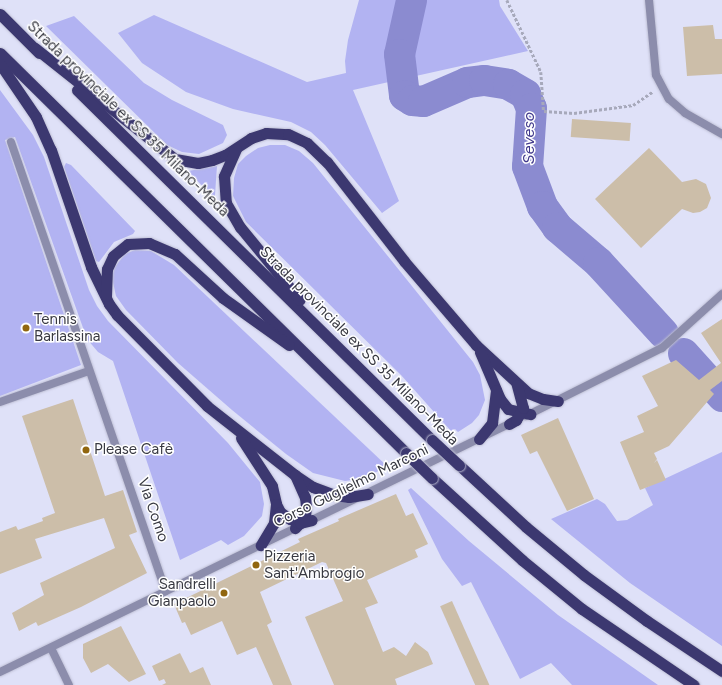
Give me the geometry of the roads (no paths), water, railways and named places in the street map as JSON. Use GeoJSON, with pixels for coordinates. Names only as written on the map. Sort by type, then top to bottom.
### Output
{"type":"FeatureCollection","features":[{"type":"Feature","properties":{"kind":"highway","name":"Strada provinciale ex SS 35 Milano-Meda"},"geometry":{"type":"LineString","coordinates":[[0,14],[432,440],[526,527],[584,575],[647,621],[722,671]]}},
{"type":"Feature","properties":{"kind":"highway"},"geometry":{"type":"LineString","coordinates":[[35,48],[175,159],[198,163],[225,155],[250,138],[277,133],[297,138],[317,151],[476,345],[528,393],[543,399],[558,401]]}},
{"type":"Feature","properties":{"kind":"highway"},"geometry":{"type":"LineString","coordinates":[[0,53],[406,453],[522,560],[570,599],[646,654],[694,685]]}},
{"type":"Feature","properties":{"kind":"highway"},"geometry":{"type":"LineString","coordinates":[[0,64],[36,116],[51,150],[91,267],[109,304],[163,362],[236,431],[295,475],[314,487],[335,495],[350,497],[368,494]]}},
{"type":"Feature","properties":{"kind":"highway"},"geometry":{"type":"LineString","coordinates":[[237,147],[228,161],[224,176],[226,203],[240,226],[327,335]]}},
{"type":"Feature","properties":{"kind":"highway"},"geometry":{"type":"LineString","coordinates":[[109,304],[106,280],[107,269],[113,256],[128,244],[149,243],[175,254],[223,298],[306,355]]}},
{"type":"Feature","properties":{"kind":"highway"},"geometry":{"type":"LineString","coordinates":[[476,345],[496,389],[508,409],[525,414]]}},
{"type":"Feature","properties":{"kind":"highway"},"geometry":{"type":"LineString","coordinates":[[516,382],[523,400],[525,414]]}},
{"type":"Feature","properties":{"kind":"highway"},"geometry":{"type":"LineString","coordinates":[[479,439],[492,423],[496,389]]}},
{"type":"Feature","properties":{"kind":"highway"},"geometry":{"type":"LineString","coordinates":[[509,424],[525,414]]}},
{"type":"Feature","properties":{"kind":"highway"},"geometry":{"type":"LineString","coordinates":[[236,431],[259,463],[272,486],[276,504],[274,523],[261,545]]}},
{"type":"Feature","properties":{"kind":"highway"},"geometry":{"type":"LineString","coordinates":[[295,475],[305,497],[306,507],[305,517],[298,526]]}},
{"type":"Feature","properties":{"kind":"highway"},"geometry":{"type":"LineString","coordinates":[[276,504],[285,516],[298,526]]}},
{"type":"Feature","properties":{"kind":"highway"},"geometry":{"type":"LineString","coordinates":[[298,526],[312,520]]}},
{"type":"Feature","properties":{"kind":"street"},"geometry":{"type":"LineString","coordinates":[[649,0],[656,75],[669,100],[685,113],[722,134]]}},
{"type":"Feature","properties":{"kind":"street","name":"Via Como"},"geometry":{"type":"LineString","coordinates":[[11,142],[166,591]]}},
{"type":"Feature","properties":{"kind":"street"},"geometry":{"type":"LineString","coordinates":[[525,414],[558,401],[662,348],[722,294]]}},
{"type":"Feature","properties":{"kind":"street"},"geometry":{"type":"LineString","coordinates":[[0,402],[89,371]]}},
{"type":"Feature","properties":{"kind":"street","name":"Corso Guglielmo Marconi"},"geometry":{"type":"LineString","coordinates":[[312,520],[509,424]]}},
{"type":"Feature","properties":{"kind":"street","name":"Corso Guglielmo Marconi"},"geometry":{"type":"LineString","coordinates":[[0,672],[298,526]]}},
{"type":"Feature","properties":{"kind":"street"},"geometry":{"type":"LineString","coordinates":[[51,648],[69,685]]}},
{"type":"Feature","properties":{"kind":"waterway","name":"Seveso"},"geometry":{"type":"LineString","coordinates":[[411,0],[399,54],[404,95],[412,100],[423,101],[467,82],[484,80],[508,84],[525,94],[531,108],[527,166],[542,206],[557,227],[598,262],[663,333]]}},
{"type":"Feature","properties":{"kind":"waterway","name":"Seveso"},"geometry":{"type":"LineString","coordinates":[[683,353],[722,396]]}},
{"type":"Feature","properties":{"kind":"place","name":"Tennis Barlassina"},"geometry":{"type":"Point","coordinates":[26,328]}},
{"type":"Feature","properties":{"kind":"place","name":"Please Cafè"},"geometry":{"type":"Point","coordinates":[86,450]}},
{"type":"Feature","properties":{"kind":"place","name":"Pizzeria Sant'Ambrogio"},"geometry":{"type":"Point","coordinates":[256,565]}},
{"type":"Feature","properties":{"kind":"place","name":"Sandrelli Gianpaolo"},"geometry":{"type":"Point","coordinates":[224,593]}}]}
